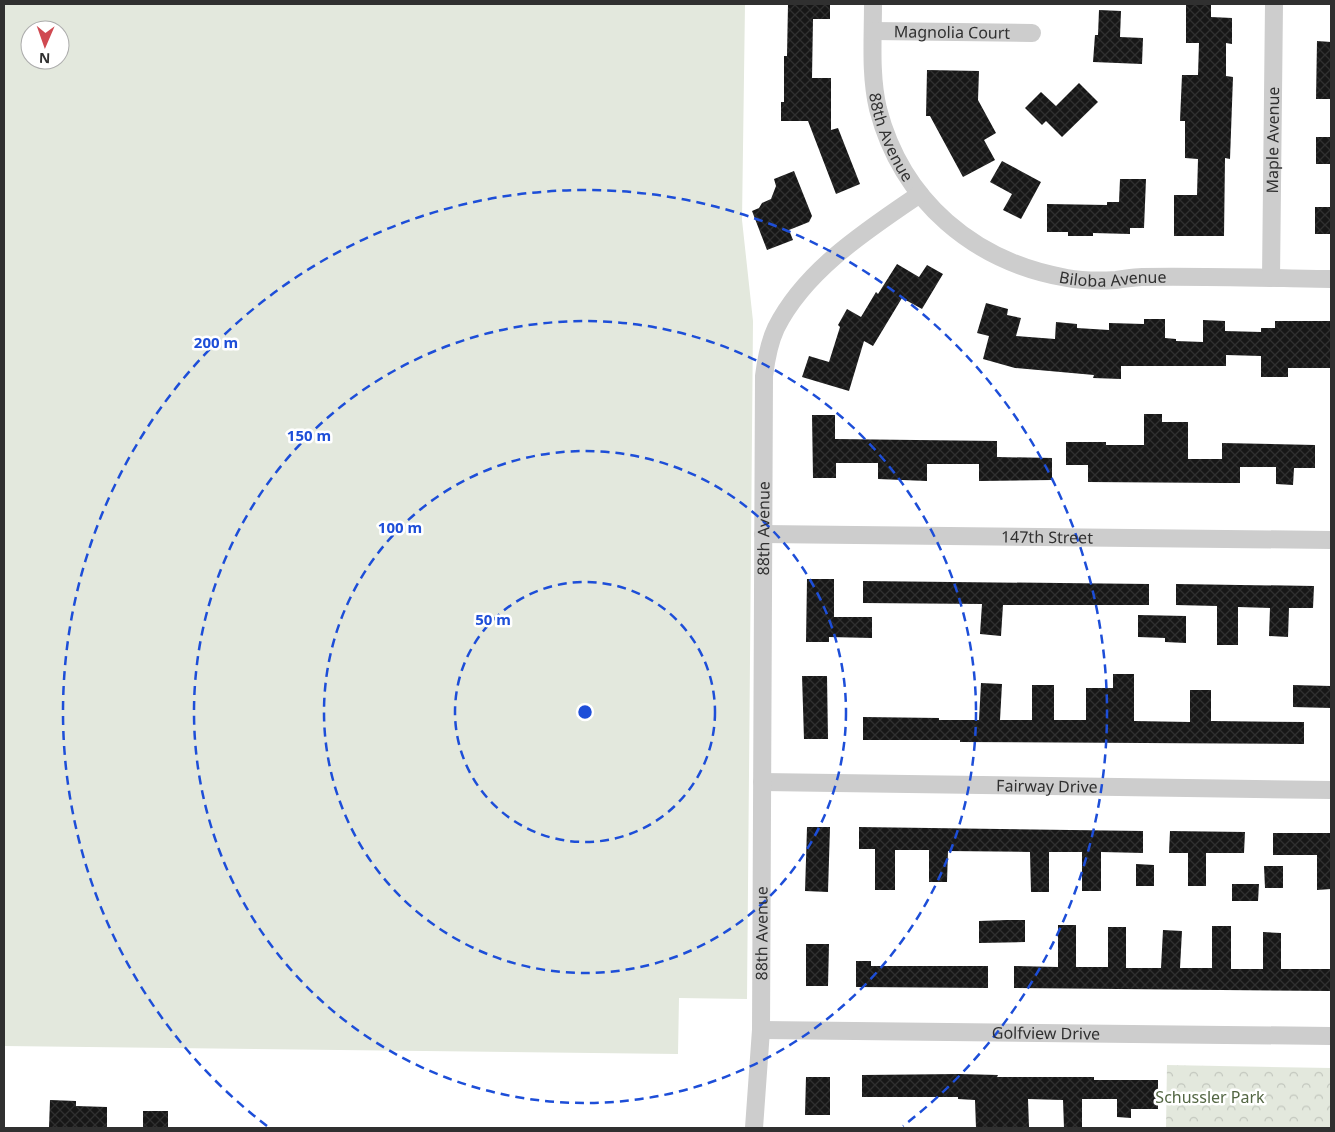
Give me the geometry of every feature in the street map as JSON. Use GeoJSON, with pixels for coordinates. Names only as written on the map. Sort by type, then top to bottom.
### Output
{"type":"FeatureCollection","features":[{"type":"Feature","properties":{"kind":"street","name":"88th Avenue"},"geometry":{"type":"LineString","coordinates":[[754,1128],[761,1030],[764,376],[767,355],[776,329],[792,303],[811,278],[841,252],[920,194],[903,170],[894,153],[878,109],[873,68],[873,4]]}},
{"type":"Feature","properties":{"kind":"street","name":"Maple Avenue"},"geometry":{"type":"LineString","coordinates":[[1271,278],[1274,4]]}},
{"type":"Feature","properties":{"kind":"street","name":"Magnolia Court"},"geometry":{"type":"LineString","coordinates":[[873,31],[1032,33]]}},
{"type":"Feature","properties":{"kind":"street","name":"Biloba Avenue"},"geometry":{"type":"LineString","coordinates":[[920,194],[960,234],[988,252],[1016,264],[1068,278],[1094,281],[1140,277],[1331,279]]}},
{"type":"Feature","properties":{"kind":"street","name":"147th Street"},"geometry":{"type":"LineString","coordinates":[[763,534],[1331,540]]}},
{"type":"Feature","properties":{"kind":"street","name":"Fairway Drive"},"geometry":{"type":"LineString","coordinates":[[762,782],[1331,790]]}},
{"type":"Feature","properties":{"kind":"street","name":"Golfview Drive"},"geometry":{"type":"LineString","coordinates":[[761,1030],[1331,1036]]}},
{"type":"Feature","properties":{"kind":"green space"},"geometry":{"type":"Polygon","coordinates":[[[4,4],[745,4],[742,220],[753,321],[747,999],[679,998],[678,1054],[4,1046],[4,4]]]}},
{"type":"Feature","properties":{"kind":"green space","name":"Schussler Park"},"geometry":{"type":"Polygon","coordinates":[[[1167,1065],[1331,1068],[1331,1128],[1166,1128],[1167,1065]]]}},
{"type":"Feature","properties":{"kind":"building"},"geometry":{"type":"Polygon","coordinates":[[[788,4],[830,4],[830,19],[813,19],[812,78],[831,78],[831,130],[838,128],[860,184],[836,194],[808,121],[781,121],[781,102],[784,102],[784,56],[787,56],[788,4]]]}},
{"type":"Feature","properties":{"kind":"building"},"geometry":{"type":"Polygon","coordinates":[[[1186,4],[1211,4],[1211,17],[1232,18],[1232,44],[1226,43],[1226,76],[1233,77],[1230,159],[1225,158],[1224,236],[1174,236],[1174,195],[1197,195],[1198,159],[1185,158],[1185,121],[1180,121],[1182,75],[1198,75],[1199,43],[1186,43],[1186,4]]]}},
{"type":"Feature","properties":{"kind":"building"},"geometry":{"type":"Polygon","coordinates":[[[1099,10],[1121,11],[1120,37],[1143,38],[1142,64],[1093,62],[1095,35],[1098,35],[1099,10]]]}},
{"type":"Feature","properties":{"kind":"building"},"geometry":{"type":"Polygon","coordinates":[[[1317,41],[1331,42],[1331,99],[1316,99],[1317,41]]]}},
{"type":"Feature","properties":{"kind":"building"},"geometry":{"type":"Polygon","coordinates":[[[927,70],[979,71],[978,100],[996,133],[984,140],[995,160],[963,177],[930,116],[926,116],[927,70]]]}},
{"type":"Feature","properties":{"kind":"building"},"geometry":{"type":"Polygon","coordinates":[[[1079,83],[1098,102],[1062,137],[1046,121],[1042,125],[1025,108],[1041,92],[1056,106],[1079,83]]]}},
{"type":"Feature","properties":{"kind":"building"},"geometry":{"type":"Polygon","coordinates":[[[1316,137],[1331,137],[1331,164],[1316,164],[1316,137]]]}},
{"type":"Feature","properties":{"kind":"building"},"geometry":{"type":"Polygon","coordinates":[[[1002,161],[1041,182],[1021,219],[1003,210],[1012,194],[990,182],[1002,161]]]}},
{"type":"Feature","properties":{"kind":"building"},"geometry":{"type":"Polygon","coordinates":[[[794,171],[812,216],[809,222],[789,230],[793,240],[767,250],[752,211],[771,199],[776,186],[774,179],[794,171]]]}},
{"type":"Feature","properties":{"kind":"building"},"geometry":{"type":"Polygon","coordinates":[[[1120,179],[1146,179],[1144,228],[1130,228],[1130,234],[1093,233],[1093,236],[1068,236],[1068,232],[1047,232],[1047,204],[1107,205],[1107,202],[1119,202],[1120,179]]]}},
{"type":"Feature","properties":{"kind":"building"},"geometry":{"type":"Polygon","coordinates":[[[1315,207],[1331,207],[1331,234],[1315,234],[1315,207]]]}},
{"type":"Feature","properties":{"kind":"building"},"geometry":{"type":"Polygon","coordinates":[[[897,264],[919,277],[927,265],[943,274],[922,309],[902,298],[873,346],[864,341],[849,391],[802,377],[809,356],[829,362],[840,327],[838,325],[847,309],[861,317],[876,292],[878,294],[897,264]]]}},
{"type":"Feature","properties":{"kind":"building"},"geometry":{"type":"Polygon","coordinates":[[[986,303],[1008,309],[1007,315],[1021,318],[1016,336],[1055,339],[1056,322],[1077,324],[1077,328],[1109,330],[1109,323],[1144,324],[1144,319],[1165,319],[1165,338],[1176,339],[1176,341],[1203,342],[1203,320],[1225,321],[1225,331],[1261,332],[1261,328],[1275,328],[1275,321],[1331,321],[1331,368],[1288,368],[1288,377],[1261,377],[1261,356],[1226,355],[1226,366],[1121,366],[1121,379],[1093,378],[1094,375],[1015,368],[983,359],[989,336],[977,333],[986,303]]]}},
{"type":"Feature","properties":{"kind":"building"},"geometry":{"type":"Polygon","coordinates":[[[1144,414],[1162,414],[1162,422],[1188,422],[1188,459],[1222,459],[1222,443],[1315,445],[1315,468],[1294,468],[1293,485],[1276,484],[1276,467],[1240,467],[1240,483],[1088,482],[1088,465],[1066,465],[1066,442],[1106,442],[1106,445],[1144,445],[1144,414]]]}},
{"type":"Feature","properties":{"kind":"building"},"geometry":{"type":"Polygon","coordinates":[[[812,415],[835,415],[835,439],[997,441],[997,457],[1052,458],[1052,480],[979,481],[979,464],[927,464],[927,481],[878,479],[878,463],[836,463],[836,478],[813,478],[812,415]]]}},
{"type":"Feature","properties":{"kind":"building"},"geometry":{"type":"Polygon","coordinates":[[[807,579],[834,579],[834,617],[872,617],[872,638],[829,637],[829,642],[806,642],[807,579]]]}},
{"type":"Feature","properties":{"kind":"building"},"geometry":{"type":"Polygon","coordinates":[[[863,581],[1149,584],[1149,605],[1003,605],[1001,636],[980,634],[982,604],[863,603],[863,581]]]}},
{"type":"Feature","properties":{"kind":"building"},"geometry":{"type":"Polygon","coordinates":[[[1176,584],[1314,586],[1313,608],[1289,608],[1288,637],[1269,636],[1270,608],[1238,607],[1238,645],[1217,645],[1217,606],[1176,605],[1176,584]]]}},
{"type":"Feature","properties":{"kind":"building"},"geometry":{"type":"Polygon","coordinates":[[[1138,615],[1186,616],[1186,643],[1165,642],[1165,638],[1138,637],[1138,615]]]}},
{"type":"Feature","properties":{"kind":"building"},"geometry":{"type":"Polygon","coordinates":[[[1113,674],[1134,674],[1134,721],[1190,722],[1190,690],[1211,690],[1211,721],[1304,722],[1304,744],[863,740],[863,717],[979,720],[981,683],[1002,684],[1000,720],[1032,720],[1032,685],[1054,685],[1054,720],[1086,720],[1086,688],[1113,688],[1113,674]]]}},
{"type":"Feature","properties":{"kind":"building"},"geometry":{"type":"Polygon","coordinates":[[[802,676],[827,676],[828,739],[804,739],[802,676]]]}},
{"type":"Feature","properties":{"kind":"building"},"geometry":{"type":"Polygon","coordinates":[[[1293,685],[1331,686],[1331,708],[1293,707],[1293,685]]]}},
{"type":"Feature","properties":{"kind":"building"},"geometry":{"type":"Polygon","coordinates":[[[807,827],[830,827],[828,892],[805,891],[807,827]]]}},
{"type":"Feature","properties":{"kind":"building"},"geometry":{"type":"Polygon","coordinates":[[[859,827],[1143,831],[1143,853],[1101,852],[1101,891],[1082,891],[1082,852],[1049,852],[1049,892],[1031,892],[1030,852],[948,851],[947,882],[929,882],[929,850],[895,850],[895,890],[875,890],[875,849],[859,849],[859,827]]]}},
{"type":"Feature","properties":{"kind":"building"},"geometry":{"type":"Polygon","coordinates":[[[1170,831],[1245,832],[1244,853],[1206,853],[1206,886],[1188,886],[1188,853],[1169,853],[1170,831]]]}},
{"type":"Feature","properties":{"kind":"building"},"geometry":{"type":"Polygon","coordinates":[[[1273,833],[1331,833],[1331,889],[1317,890],[1317,855],[1273,855],[1273,833]]]}},
{"type":"Feature","properties":{"kind":"building"},"geometry":{"type":"Polygon","coordinates":[[[1136,864],[1154,865],[1154,886],[1136,886],[1136,864]]]}},
{"type":"Feature","properties":{"kind":"building"},"geometry":{"type":"Polygon","coordinates":[[[1264,866],[1283,866],[1283,888],[1265,888],[1264,866]]]}},
{"type":"Feature","properties":{"kind":"building"},"geometry":{"type":"Polygon","coordinates":[[[1232,884],[1259,884],[1258,901],[1232,901],[1232,884]]]}},
{"type":"Feature","properties":{"kind":"building"},"geometry":{"type":"Polygon","coordinates":[[[1025,920],[1025,942],[979,943],[979,921],[1025,920]]]}},
{"type":"Feature","properties":{"kind":"building"},"geometry":{"type":"Polygon","coordinates":[[[1058,925],[1076,925],[1076,967],[1108,967],[1108,927],[1126,927],[1126,968],[1161,968],[1163,930],[1182,931],[1180,968],[1212,968],[1212,926],[1231,926],[1231,969],[1263,969],[1263,932],[1281,933],[1281,969],[1331,969],[1331,991],[1014,988],[1014,966],[1058,967],[1058,925]]]}},
{"type":"Feature","properties":{"kind":"building"},"geometry":{"type":"Polygon","coordinates":[[[806,944],[829,944],[828,986],[806,986],[806,944]]]}},
{"type":"Feature","properties":{"kind":"building"},"geometry":{"type":"Polygon","coordinates":[[[856,961],[871,961],[871,966],[988,966],[988,988],[856,987],[856,961]]]}},
{"type":"Feature","properties":{"kind":"building"},"geometry":{"type":"Polygon","coordinates":[[[862,1075],[998,1075],[997,1077],[1094,1077],[1094,1080],[1158,1080],[1158,1109],[1131,1109],[1131,1118],[1117,1117],[1117,1099],[1082,1099],[1082,1128],[1064,1128],[1063,1100],[1028,1099],[1029,1127],[976,1128],[975,1100],[958,1099],[958,1097],[862,1097],[862,1075]]]}},
{"type":"Feature","properties":{"kind":"building"},"geometry":{"type":"Polygon","coordinates":[[[806,1077],[830,1077],[830,1115],[805,1115],[806,1077]]]}},
{"type":"Feature","properties":{"kind":"building"},"geometry":{"type":"Polygon","coordinates":[[[50,1100],[76,1101],[76,1106],[107,1107],[107,1128],[49,1128],[50,1100]]]}},
{"type":"Feature","properties":{"kind":"building"},"geometry":{"type":"Polygon","coordinates":[[[143,1111],[168,1111],[168,1128],[143,1128],[143,1111]]]}}]}
